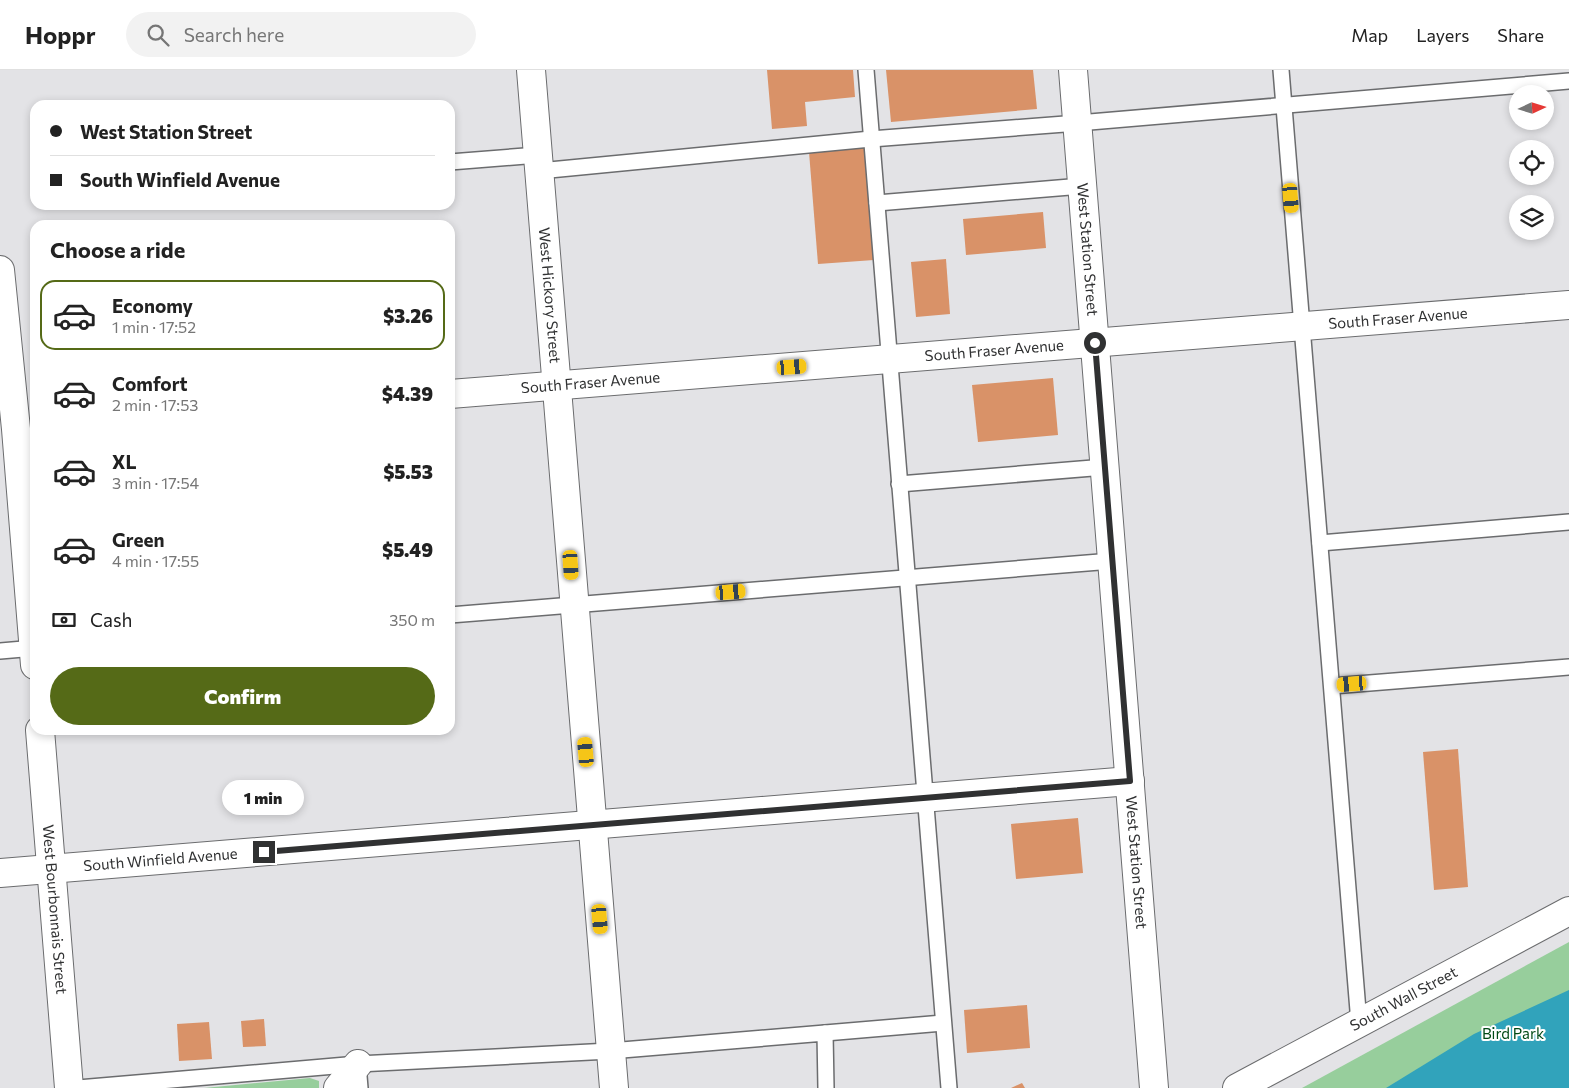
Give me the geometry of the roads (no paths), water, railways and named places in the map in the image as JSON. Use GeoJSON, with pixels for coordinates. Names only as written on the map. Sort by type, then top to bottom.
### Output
{"type":"FeatureCollection","features":[{"type":"Feature","properties":{"kind":"street","name":"West Hickory Street"},"geometry":{"type":"LineString","coordinates":[[531,70],[614,1088]]}},
{"type":"Feature","properties":{"kind":"street","name":"West Station Street"},"geometry":{"type":"LineString","coordinates":[[1073,70],[1154,1088]]}},
{"type":"Feature","properties":{"kind":"street"},"geometry":{"type":"LineString","coordinates":[[0,270],[17,429],[30,592]]}},
{"type":"Feature","properties":{"kind":"street","name":"South Fraser Avenue"},"geometry":{"type":"LineString","coordinates":[[455,394],[1569,305]]}},
{"type":"Feature","properties":{"kind":"street","name":"West Bourbonnais Street"},"geometry":{"type":"LineString","coordinates":[[40,735],[69,1088]]}},
{"type":"Feature","properties":{"kind":"street","name":"South Winfield Avenue"},"geometry":{"type":"LineString","coordinates":[[0,873],[1130,781]]}},
{"type":"Feature","properties":{"kind":"street","name":"South Wall Street"},"geometry":{"type":"LineString","coordinates":[[1237,1088],[1569,911]]}},
{"type":"Feature","properties":{"kind":"street"},"geometry":{"type":"LineString","coordinates":[[338,1088],[359,1076]]}},
{"type":"Feature","properties":{"kind":"lane"},"geometry":{"type":"LineString","coordinates":[[866,70],[949,1088]]}},
{"type":"Feature","properties":{"kind":"lane"},"geometry":{"type":"LineString","coordinates":[[1281,70],[1359,1023]]}},
{"type":"Feature","properties":{"kind":"lane"},"geometry":{"type":"LineString","coordinates":[[455,162],[539,163],[871,139],[1569,81]]}},
{"type":"Feature","properties":{"kind":"lane"},"geometry":{"type":"LineString","coordinates":[[877,203],[1082,186]]}},
{"type":"Feature","properties":{"kind":"lane"},"geometry":{"type":"LineString","coordinates":[[899,484],[1105,466]]}},
{"type":"Feature","properties":{"kind":"lane"},"geometry":{"type":"LineString","coordinates":[[1320,543],[1569,522]]}},
{"type":"Feature","properties":{"kind":"lane"},"geometry":{"type":"LineString","coordinates":[[455,614],[1112,561]]}},
{"type":"Feature","properties":{"kind":"lane"},"geometry":{"type":"LineString","coordinates":[[0,651],[30,654]]}},
{"type":"Feature","properties":{"kind":"lane"},"geometry":{"type":"LineString","coordinates":[[1332,686],[1569,666]]}},
{"type":"Feature","properties":{"kind":"lane"},"geometry":{"type":"LineString","coordinates":[[78,1088],[359,1076],[610,1051],[943,1024]]}},
{"type":"Feature","properties":{"kind":"lane"},"geometry":{"type":"LineString","coordinates":[[825,1033],[826,1088]]}},
{"type":"Feature","properties":{"kind":"water"},"geometry":{"type":"Polygon","coordinates":[[[1569,990],[1569,1088],[1386,1088],[1474,1034],[1569,990]]]}},
{"type":"Feature","properties":{"kind":"park label","name":"Bird Park"},"geometry":{"type":"Point","coordinates":[1513,1034]}}]}
